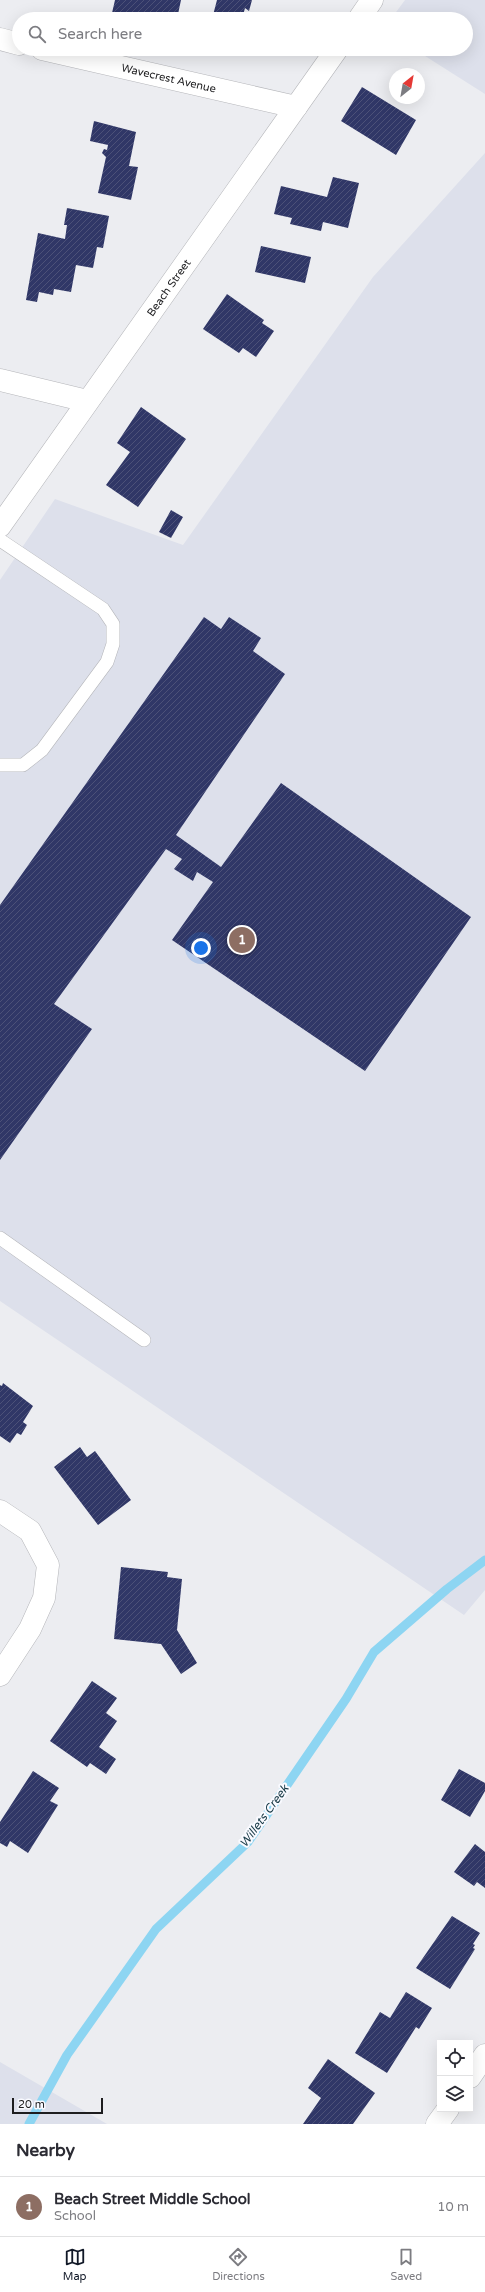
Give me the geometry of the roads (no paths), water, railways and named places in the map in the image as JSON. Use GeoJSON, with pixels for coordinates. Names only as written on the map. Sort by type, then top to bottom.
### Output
{"type":"FeatureCollection","features":[{"type":"Feature","properties":{"kind":"street"},"geometry":{"type":"LineString","coordinates":[[364,12],[372,0]]}},
{"type":"Feature","properties":{"kind":"street"},"geometry":{"type":"LineString","coordinates":[[0,39],[12,42]]}},
{"type":"Feature","properties":{"kind":"street","name":"Wavecrest Avenue"},"geometry":{"type":"LineString","coordinates":[[73,56],[296,107]]}},
{"type":"Feature","properties":{"kind":"street","name":"Beach Street"},"geometry":{"type":"LineString","coordinates":[[0,526],[332,56]]}},
{"type":"Feature","properties":{"kind":"street"},"geometry":{"type":"LineString","coordinates":[[0,380],[87,401]]}},
{"type":"Feature","properties":{"kind":"street"},"geometry":{"type":"LineString","coordinates":[[0,1511],[30,1531],[48,1565],[44,1598],[33,1623],[0,1675]]}},
{"type":"Feature","properties":{"kind":"street"},"geometry":{"type":"LineString","coordinates":[[471,2076],[485,2055]]}},
{"type":"Feature","properties":{"kind":"street"},"geometry":{"type":"LineString","coordinates":[[437,2124],[446,2112]]}},
{"type":"Feature","properties":{"kind":"lane"},"geometry":{"type":"LineString","coordinates":[[0,540],[103,609],[113,624],[113,644],[107,662],[42,750],[23,765],[0,765]]}},
{"type":"Feature","properties":{"kind":"lane"},"geometry":{"type":"LineString","coordinates":[[0,1238],[144,1340]]}},
{"type":"Feature","properties":{"kind":"waterway","name":"Willets Creek"},"geometry":{"type":"LineString","coordinates":[[29,2124],[67,2055],[156,1929],[248,1842],[346,1699],[374,1652],[447,1589],[485,1560]]}},
{"type":"Feature","properties":{"kind":"place","name":"Beach Street Middle School"},"geometry":{"type":"Point","coordinates":[242,940]}}]}
